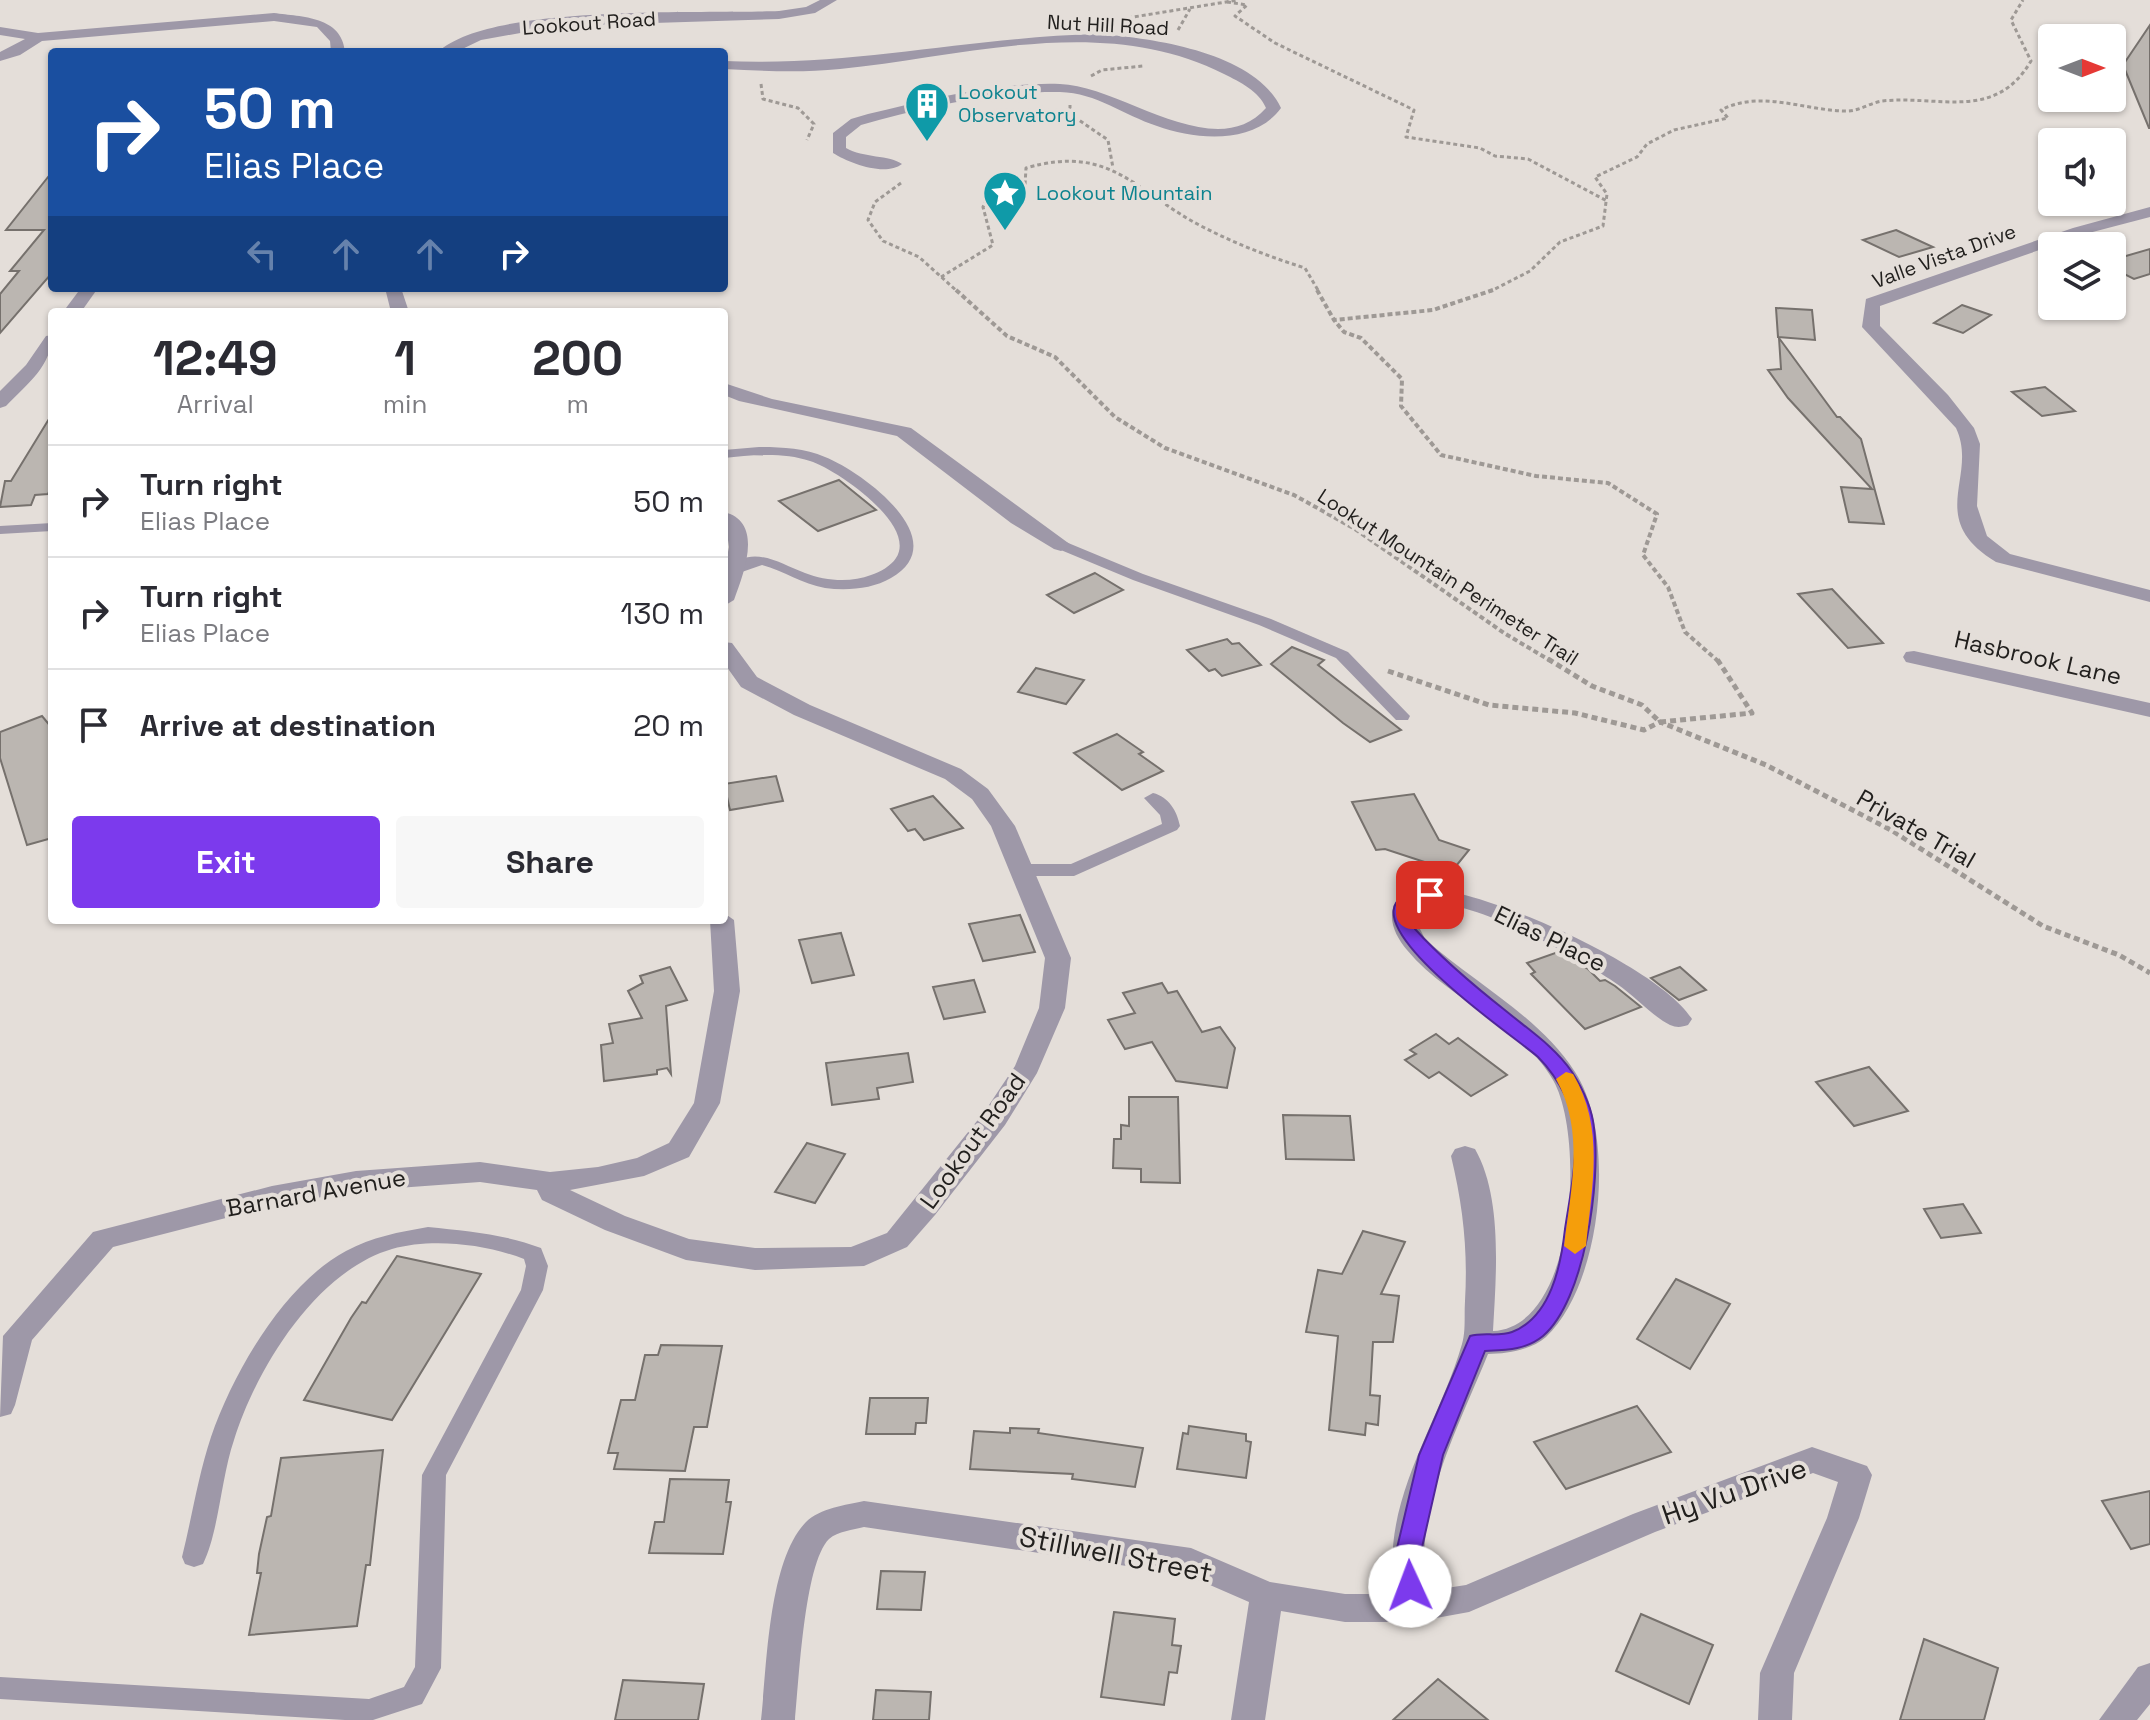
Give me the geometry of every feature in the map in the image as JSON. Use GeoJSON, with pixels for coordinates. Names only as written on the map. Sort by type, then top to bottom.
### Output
{"type":"FeatureCollection","features":[{"type":"Feature","properties":{"kind":"street","name":"Lookout Road"},"geometry":{"type":"LineString","coordinates":[[454,48],[484,34],[542,24],[779,15],[810,10],[830,0]]}},
{"type":"Feature","properties":{"kind":"street"},"geometry":{"type":"LineString","coordinates":[[0,31],[38,37],[274,17],[321,24],[337,40],[338,48]]}},
{"type":"Feature","properties":{"kind":"street"},"geometry":{"type":"LineString","coordinates":[[0,57],[38,37]]}},
{"type":"Feature","properties":{"kind":"street","name":"Nut Hill Road"},"geometry":{"type":"LineString","coordinates":[[728,65],[811,68],[1036,41],[1129,41],[1174,47],[1206,57],[1258,88],[1272,100],[1274,108],[1261,122],[1244,127],[1197,130],[1164,124],[1099,93],[1069,88],[985,96],[873,117],[856,122],[838,136],[838,150],[849,157],[876,164],[894,164]]}},
{"type":"Feature","properties":{"kind":"street","name":"Valle Vista Drive"},"geometry":{"type":"LineString","coordinates":[[2150,212],[2079,231],[1872,303],[1871,327],[1956,413],[1970,438],[1966,504],[1972,532],[1985,549],[2018,562],[2150,596]]}},
{"type":"Feature","properties":{"kind":"street"},"geometry":{"type":"LineString","coordinates":[[0,402],[32,369],[48,346]]}},
{"type":"Feature","properties":{"kind":"street"},"geometry":{"type":"LineString","coordinates":[[728,390],[769,405],[882,424],[904,432],[1018,519],[1061,545]]}},
{"type":"Feature","properties":{"kind":"street"},"geometry":{"type":"LineString","coordinates":[[728,522],[738,531],[740,545],[728,588]]}},
{"type":"Feature","properties":{"kind":"street","name":"Lookout Road"},"geometry":{"type":"LineString","coordinates":[[550,1182],[552,1193],[615,1223],[686,1249],[755,1259],[812,1261],[854,1258],[897,1240],[995,1118],[1028,1067],[1052,1008],[1058,958],[1003,826],[980,794],[919,757],[802,710],[749,682],[728,653]]}},
{"type":"Feature","properties":{"kind":"street","name":"Hasbrook Lane"},"geometry":{"type":"LineString","coordinates":[[1914,657],[2150,710]]}},
{"type":"Feature","properties":{"kind":"street","name":"Elias Place"},"geometry":{"type":"LineString","coordinates":[[1478,1342],[1513,1342],[1536,1329],[1560,1295],[1572,1266],[1578,1228],[1584,1129],[1577,1099],[1546,1053],[1416,945],[1406,931],[1403,916],[1406,903],[1415,896],[1449,895],[1504,914],[1614,970],[1679,1019]]}},
{"type":"Feature","properties":{"kind":"street","name":"Barnard Avenue"},"geometry":{"type":"LineString","coordinates":[[0,1405],[18,1336],[103,1239],[272,1196],[356,1181],[480,1172],[550,1182],[598,1177],[644,1166],[679,1150],[707,1103],[727,991],[722,924]]}},
{"type":"Feature","properties":{"kind":"street"},"geometry":{"type":"LineString","coordinates":[[1414,1608],[1406,1565],[1414,1517],[1431,1455],[1478,1342],[1482,1257],[1479,1213],[1465,1156]]}},
{"type":"Feature","properties":{"kind":"street","name":"Hy Vu Drive"},"geometry":{"type":"LineString","coordinates":[[1414,1608],[1469,1598],[1644,1523],[1812,1460],[1856,1475],[1843,1518],[1777,1673],[1775,1720]]}},
{"type":"Feature","properties":{"kind":"street","name":"Stillwell Street"},"geometry":{"type":"LineString","coordinates":[[778,1720],[800,1560],[816,1531],[836,1520],[864,1514],[1060,1540],[1191,1562],[1267,1595],[1345,1608],[1414,1608]]}},
{"type":"Feature","properties":{"kind":"street"},"geometry":{"type":"LineString","coordinates":[[1248,1720],[1267,1595]]}},
{"type":"Feature","properties":{"kind":"street"},"geometry":{"type":"LineString","coordinates":[[2116,1720],[2150,1678]]}},
{"type":"Feature","properties":{"kind":"lane"},"geometry":{"type":"LineString","coordinates":[[728,454],[782,451],[818,458],[840,470],[872,496],[905,527],[910,541],[906,556],[883,576],[846,586],[799,577],[766,560],[750,561],[734,570]]}},
{"type":"Feature","properties":{"kind":"lane"},"geometry":{"type":"LineString","coordinates":[[0,530],[48,527]]}},
{"type":"Feature","properties":{"kind":"lane"},"geometry":{"type":"LineString","coordinates":[[1061,545],[1138,577],[1265,622],[1342,655],[1402,716]]}},
{"type":"Feature","properties":{"kind":"lane"},"geometry":{"type":"LineString","coordinates":[[1023,870],[1074,870],[1171,826],[1169,813],[1153,798]]}},
{"type":"Feature","properties":{"kind":"lane"},"geometry":{"type":"LineString","coordinates":[[0,1688],[369,1710],[413,1696],[428,1668],[434,1475],[532,1290],[537,1266],[533,1254],[520,1248],[444,1233],[392,1238],[352,1255],[310,1289],[273,1340],[228,1423],[194,1557]]}},
{"type":"Feature","properties":{"kind":"path"},"geometry":{"type":"LineString","coordinates":[[1110,21],[1238,0]]}},
{"type":"Feature","properties":{"kind":"path"},"geometry":{"type":"LineString","coordinates":[[1334,320],[1433,310],[1486,294],[1530,271],[1560,242],[1603,226],[1607,194],[1595,177],[1637,157],[1647,144],[1674,130],[1728,118],[1721,110],[1729,104],[1769,101],[1851,111],[1881,101],[1972,102],[2010,90],[2025,76],[2031,61],[2011,20],[2023,0]]}},
{"type":"Feature","properties":{"kind":"path"},"geometry":{"type":"LineString","coordinates":[[1227,2],[1247,5],[1235,16],[1275,43],[1414,110],[1406,137],[1480,148],[1495,156],[1528,159],[1607,201]]}},
{"type":"Feature","properties":{"kind":"path"},"geometry":{"type":"LineString","coordinates":[[759,72],[763,99],[798,108],[814,124],[807,140]]}},
{"type":"Feature","properties":{"kind":"path"},"geometry":{"type":"LineString","coordinates":[[1069,88],[1070,114],[1108,140],[1113,168]]}},
{"type":"Feature","properties":{"kind":"path"},"geometry":{"type":"LineString","coordinates":[[941,277],[993,245],[983,207],[991,190],[1025,185],[1026,168],[1053,160],[1113,168],[1200,226],[1261,254],[1305,268],[1344,332],[1361,338],[1402,379],[1401,406],[1441,455],[1536,476],[1608,483],[1657,514],[1643,555],[1668,587],[1685,632],[1715,656],[1752,713],[1660,722],[1644,730],[1575,713],[1489,705],[1342,655]]}},
{"type":"Feature","properties":{"kind":"path","name":"Lookut Mountain Perimeter Trail"},"geometry":{"type":"LineString","coordinates":[[894,164],[914,164],[919,171],[875,200],[868,220],[883,241],[919,257],[1007,336],[1055,357],[1115,417],[1165,448],[1294,495],[1331,515],[1504,633],[1592,686],[1642,705],[1660,722]]}},
{"type":"Feature","properties":{"kind":"path","name":"Private Trial"},"geometry":{"type":"LineString","coordinates":[[1660,722],[1766,765],[1891,830],[2043,926],[2119,955],[2150,973]]}},
{"type":"Feature","properties":{"kind":"building"},"geometry":{"type":"Polygon","coordinates":[[[2150,25],[2150,128],[2126,72],[2126,61],[2150,25]]]}},
{"type":"Feature","properties":{"kind":"building"},"geometry":{"type":"Polygon","coordinates":[[[48,177],[48,278],[0,333],[0,294],[19,271],[10,271],[44,230],[6,230],[48,177]]]}},
{"type":"Feature","properties":{"kind":"building"},"geometry":{"type":"Polygon","coordinates":[[[1896,230],[1933,247],[1899,257],[1863,240],[1896,230]]]}},
{"type":"Feature","properties":{"kind":"building"},"geometry":{"type":"Polygon","coordinates":[[[2150,249],[2150,274],[2134,279],[2126,275],[2126,256],[2150,249]]]}},
{"type":"Feature","properties":{"kind":"building"},"geometry":{"type":"Polygon","coordinates":[[[1962,305],[1991,315],[1963,333],[1934,323],[1962,305]]]}},
{"type":"Feature","properties":{"kind":"building"},"geometry":{"type":"Polygon","coordinates":[[[1776,308],[1812,310],[1815,340],[1778,337],[1776,308]]]}},
{"type":"Feature","properties":{"kind":"building"},"geometry":{"type":"Polygon","coordinates":[[[1779,338],[1837,417],[1861,439],[1884,524],[1849,522],[1841,487],[1872,489],[1788,398],[1768,370],[1781,369],[1779,338]]]}},
{"type":"Feature","properties":{"kind":"building"},"geometry":{"type":"Polygon","coordinates":[[[2045,387],[2075,411],[2042,416],[2012,392],[2045,387]]]}},
{"type":"Feature","properties":{"kind":"building"},"geometry":{"type":"Polygon","coordinates":[[[48,421],[48,494],[35,495],[31,505],[0,507],[5,481],[11,481],[48,421]]]}},
{"type":"Feature","properties":{"kind":"building"},"geometry":{"type":"Polygon","coordinates":[[[839,480],[876,510],[818,531],[779,501],[839,480]]]}},
{"type":"Feature","properties":{"kind":"building"},"geometry":{"type":"Polygon","coordinates":[[[1095,573],[1123,590],[1074,613],[1047,595],[1095,573]]]}},
{"type":"Feature","properties":{"kind":"building"},"geometry":{"type":"Polygon","coordinates":[[[1832,589],[1883,643],[1848,648],[1798,594],[1832,589]]]}},
{"type":"Feature","properties":{"kind":"building"},"geometry":{"type":"Polygon","coordinates":[[[1227,639],[1232,644],[1239,643],[1261,665],[1222,676],[1215,669],[1209,671],[1187,650],[1227,639]]]}},
{"type":"Feature","properties":{"kind":"building"},"geometry":{"type":"Polygon","coordinates":[[[1292,647],[1324,660],[1318,665],[1401,730],[1370,742],[1343,723],[1271,664],[1292,647]]]}},
{"type":"Feature","properties":{"kind":"building"},"geometry":{"type":"Polygon","coordinates":[[[1036,668],[1084,680],[1066,704],[1018,692],[1036,668]]]}},
{"type":"Feature","properties":{"kind":"building"},"geometry":{"type":"Polygon","coordinates":[[[42,716],[48,723],[48,839],[27,845],[0,758],[0,732],[42,716]]]}},
{"type":"Feature","properties":{"kind":"building"},"geometry":{"type":"Polygon","coordinates":[[[1117,734],[1163,771],[1122,790],[1074,753],[1117,734]]]}},
{"type":"Feature","properties":{"kind":"building"},"geometry":{"type":"Polygon","coordinates":[[[776,776],[783,801],[730,810],[728,783],[776,776]]]}},
{"type":"Feature","properties":{"kind":"building"},"geometry":{"type":"Polygon","coordinates":[[[1414,794],[1439,840],[1469,850],[1452,871],[1385,849],[1376,850],[1352,802],[1414,794]]]}},
{"type":"Feature","properties":{"kind":"building"},"geometry":{"type":"Polygon","coordinates":[[[933,796],[963,828],[924,840],[915,829],[908,831],[891,809],[933,796]]]}},
{"type":"Feature","properties":{"kind":"building"},"geometry":{"type":"Polygon","coordinates":[[[1020,915],[1035,952],[983,961],[969,924],[1020,915]]]}},
{"type":"Feature","properties":{"kind":"building"},"geometry":{"type":"Polygon","coordinates":[[[841,933],[854,975],[812,983],[799,940],[841,933]]]}},
{"type":"Feature","properties":{"kind":"building"},"geometry":{"type":"Polygon","coordinates":[[[1558,952],[1588,969],[1600,981],[1605,980],[1615,986],[1641,1007],[1585,1029],[1531,974],[1535,972],[1527,963],[1558,952]]]}},
{"type":"Feature","properties":{"kind":"building"},"geometry":{"type":"Polygon","coordinates":[[[670,967],[687,1000],[666,1006],[671,1074],[667,1068],[657,1070],[657,1074],[604,1081],[601,1045],[613,1043],[609,1024],[642,1018],[628,991],[643,983],[640,976],[670,967]]]}},
{"type":"Feature","properties":{"kind":"building"},"geometry":{"type":"Polygon","coordinates":[[[1680,967],[1706,990],[1679,1000],[1651,978],[1680,967]]]}},
{"type":"Feature","properties":{"kind":"building"},"geometry":{"type":"Polygon","coordinates":[[[974,980],[985,1012],[944,1019],[933,987],[974,980]]]}},
{"type":"Feature","properties":{"kind":"building"},"geometry":{"type":"Polygon","coordinates":[[[1162,983],[1168,993],[1177,991],[1202,1032],[1220,1027],[1235,1048],[1227,1088],[1176,1081],[1152,1042],[1125,1049],[1108,1020],[1135,1013],[1123,993],[1162,983]]]}},
{"type":"Feature","properties":{"kind":"building"},"geometry":{"type":"Polygon","coordinates":[[[1436,1034],[1449,1044],[1458,1038],[1507,1075],[1471,1096],[1439,1072],[1429,1078],[1405,1060],[1416,1054],[1410,1050],[1436,1034]]]}},
{"type":"Feature","properties":{"kind":"building"},"geometry":{"type":"Polygon","coordinates":[[[908,1053],[913,1082],[877,1088],[879,1099],[832,1105],[826,1063],[908,1053]]]}},
{"type":"Feature","properties":{"kind":"building"},"geometry":{"type":"Polygon","coordinates":[[[1869,1067],[1908,1111],[1854,1126],[1816,1082],[1869,1067]]]}},
{"type":"Feature","properties":{"kind":"building"},"geometry":{"type":"Polygon","coordinates":[[[1129,1097],[1178,1097],[1180,1183],[1141,1182],[1141,1169],[1113,1168],[1114,1139],[1121,1139],[1121,1125],[1129,1126],[1129,1097]]]}},
{"type":"Feature","properties":{"kind":"building"},"geometry":{"type":"Polygon","coordinates":[[[1283,1115],[1350,1116],[1354,1160],[1286,1159],[1283,1115]]]}},
{"type":"Feature","properties":{"kind":"building"},"geometry":{"type":"Polygon","coordinates":[[[807,1143],[845,1154],[815,1203],[775,1192],[807,1143]]]}},
{"type":"Feature","properties":{"kind":"building"},"geometry":{"type":"Polygon","coordinates":[[[1963,1204],[1981,1233],[1941,1238],[1924,1209],[1963,1204]]]}},
{"type":"Feature","properties":{"kind":"building"},"geometry":{"type":"Polygon","coordinates":[[[1363,1231],[1405,1242],[1381,1294],[1399,1296],[1393,1342],[1373,1342],[1370,1395],[1380,1396],[1378,1425],[1366,1423],[1365,1435],[1329,1430],[1338,1336],[1306,1332],[1318,1270],[1342,1274],[1363,1231]]]}},
{"type":"Feature","properties":{"kind":"building"},"geometry":{"type":"Polygon","coordinates":[[[397,1256],[481,1274],[392,1420],[304,1400],[351,1318],[362,1302],[366,1303],[397,1256]]]}},
{"type":"Feature","properties":{"kind":"building"},"geometry":{"type":"Polygon","coordinates":[[[1676,1279],[1730,1304],[1690,1369],[1637,1339],[1676,1279]]]}},
{"type":"Feature","properties":{"kind":"building"},"geometry":{"type":"Polygon","coordinates":[[[661,1345],[722,1346],[707,1427],[694,1427],[685,1471],[614,1469],[618,1453],[608,1453],[621,1400],[635,1400],[645,1355],[658,1355],[661,1345]]]}},
{"type":"Feature","properties":{"kind":"building"},"geometry":{"type":"Polygon","coordinates":[[[870,1398],[928,1398],[926,1423],[916,1423],[915,1434],[866,1434],[870,1398]]]}},
{"type":"Feature","properties":{"kind":"building"},"geometry":{"type":"Polygon","coordinates":[[[1637,1406],[1671,1452],[1566,1489],[1534,1442],[1637,1406]]]}},
{"type":"Feature","properties":{"kind":"building"},"geometry":{"type":"Polygon","coordinates":[[[1189,1426],[1246,1434],[1246,1441],[1251,1442],[1246,1478],[1177,1469],[1183,1433],[1188,1434],[1189,1426]]]}},
{"type":"Feature","properties":{"kind":"building"},"geometry":{"type":"Polygon","coordinates":[[[1010,1428],[1039,1429],[1038,1433],[1143,1448],[1135,1487],[1072,1479],[1073,1474],[970,1469],[974,1431],[1010,1433],[1010,1428]]]}},
{"type":"Feature","properties":{"kind":"building"},"geometry":{"type":"Polygon","coordinates":[[[383,1450],[370,1565],[366,1565],[357,1626],[249,1635],[261,1573],[257,1573],[259,1554],[267,1517],[271,1516],[281,1458],[383,1450]]]}},
{"type":"Feature","properties":{"kind":"building"},"geometry":{"type":"Polygon","coordinates":[[[670,1479],[729,1480],[726,1502],[731,1502],[723,1554],[649,1553],[655,1522],[664,1522],[670,1479]]]}},
{"type":"Feature","properties":{"kind":"building"},"geometry":{"type":"Polygon","coordinates":[[[2150,1491],[2150,1544],[2131,1549],[2102,1501],[2150,1491]]]}},
{"type":"Feature","properties":{"kind":"building"},"geometry":{"type":"Polygon","coordinates":[[[881,1571],[925,1572],[921,1610],[877,1609],[881,1571]]]}},
{"type":"Feature","properties":{"kind":"building"},"geometry":{"type":"Polygon","coordinates":[[[1114,1612],[1175,1619],[1172,1645],[1181,1646],[1177,1673],[1169,1672],[1164,1705],[1101,1697],[1114,1612]]]}},
{"type":"Feature","properties":{"kind":"building"},"geometry":{"type":"Polygon","coordinates":[[[1641,1614],[1713,1645],[1689,1704],[1616,1671],[1641,1614]]]}},
{"type":"Feature","properties":{"kind":"building"},"geometry":{"type":"Polygon","coordinates":[[[1924,1639],[1998,1668],[1984,1720],[1900,1720],[1924,1639]]]}},
{"type":"Feature","properties":{"kind":"building"},"geometry":{"type":"Polygon","coordinates":[[[1438,1679],[1488,1720],[1393,1720],[1438,1679]]]}},
{"type":"Feature","properties":{"kind":"building"},"geometry":{"type":"Polygon","coordinates":[[[623,1680],[704,1684],[698,1720],[615,1720],[623,1680]]]}},
{"type":"Feature","properties":{"kind":"building"},"geometry":{"type":"Polygon","coordinates":[[[876,1690],[931,1692],[929,1720],[873,1720],[876,1690]]]}},
{"type":"Feature","properties":{"kind":"slow traffic"},"geometry":{"type":"LineString","coordinates":[[1566,1079],[1577,1099],[1584,1129],[1584,1166],[1575,1246]]}},
{"type":"Feature","properties":{"kind":"place","name":"Lookout Observatory"},"geometry":{"type":"Point","coordinates":[927,143]}},
{"type":"Feature","properties":{"kind":"place","name":"Lookout Mountain"},"geometry":{"type":"Point","coordinates":[1005,232]}},
{"type":"Feature","properties":{"kind":"route"},"geometry":{"type":"LineString","coordinates":[[1410,1586],[1406,1565],[1414,1517],[1431,1455],[1478,1342],[1513,1342],[1536,1329],[1560,1295],[1572,1266],[1584,1166],[1584,1129],[1577,1099],[1564,1076],[1546,1053],[1439,967],[1406,931],[1403,916],[1406,903],[1415,896],[1430,895]]}}]}
